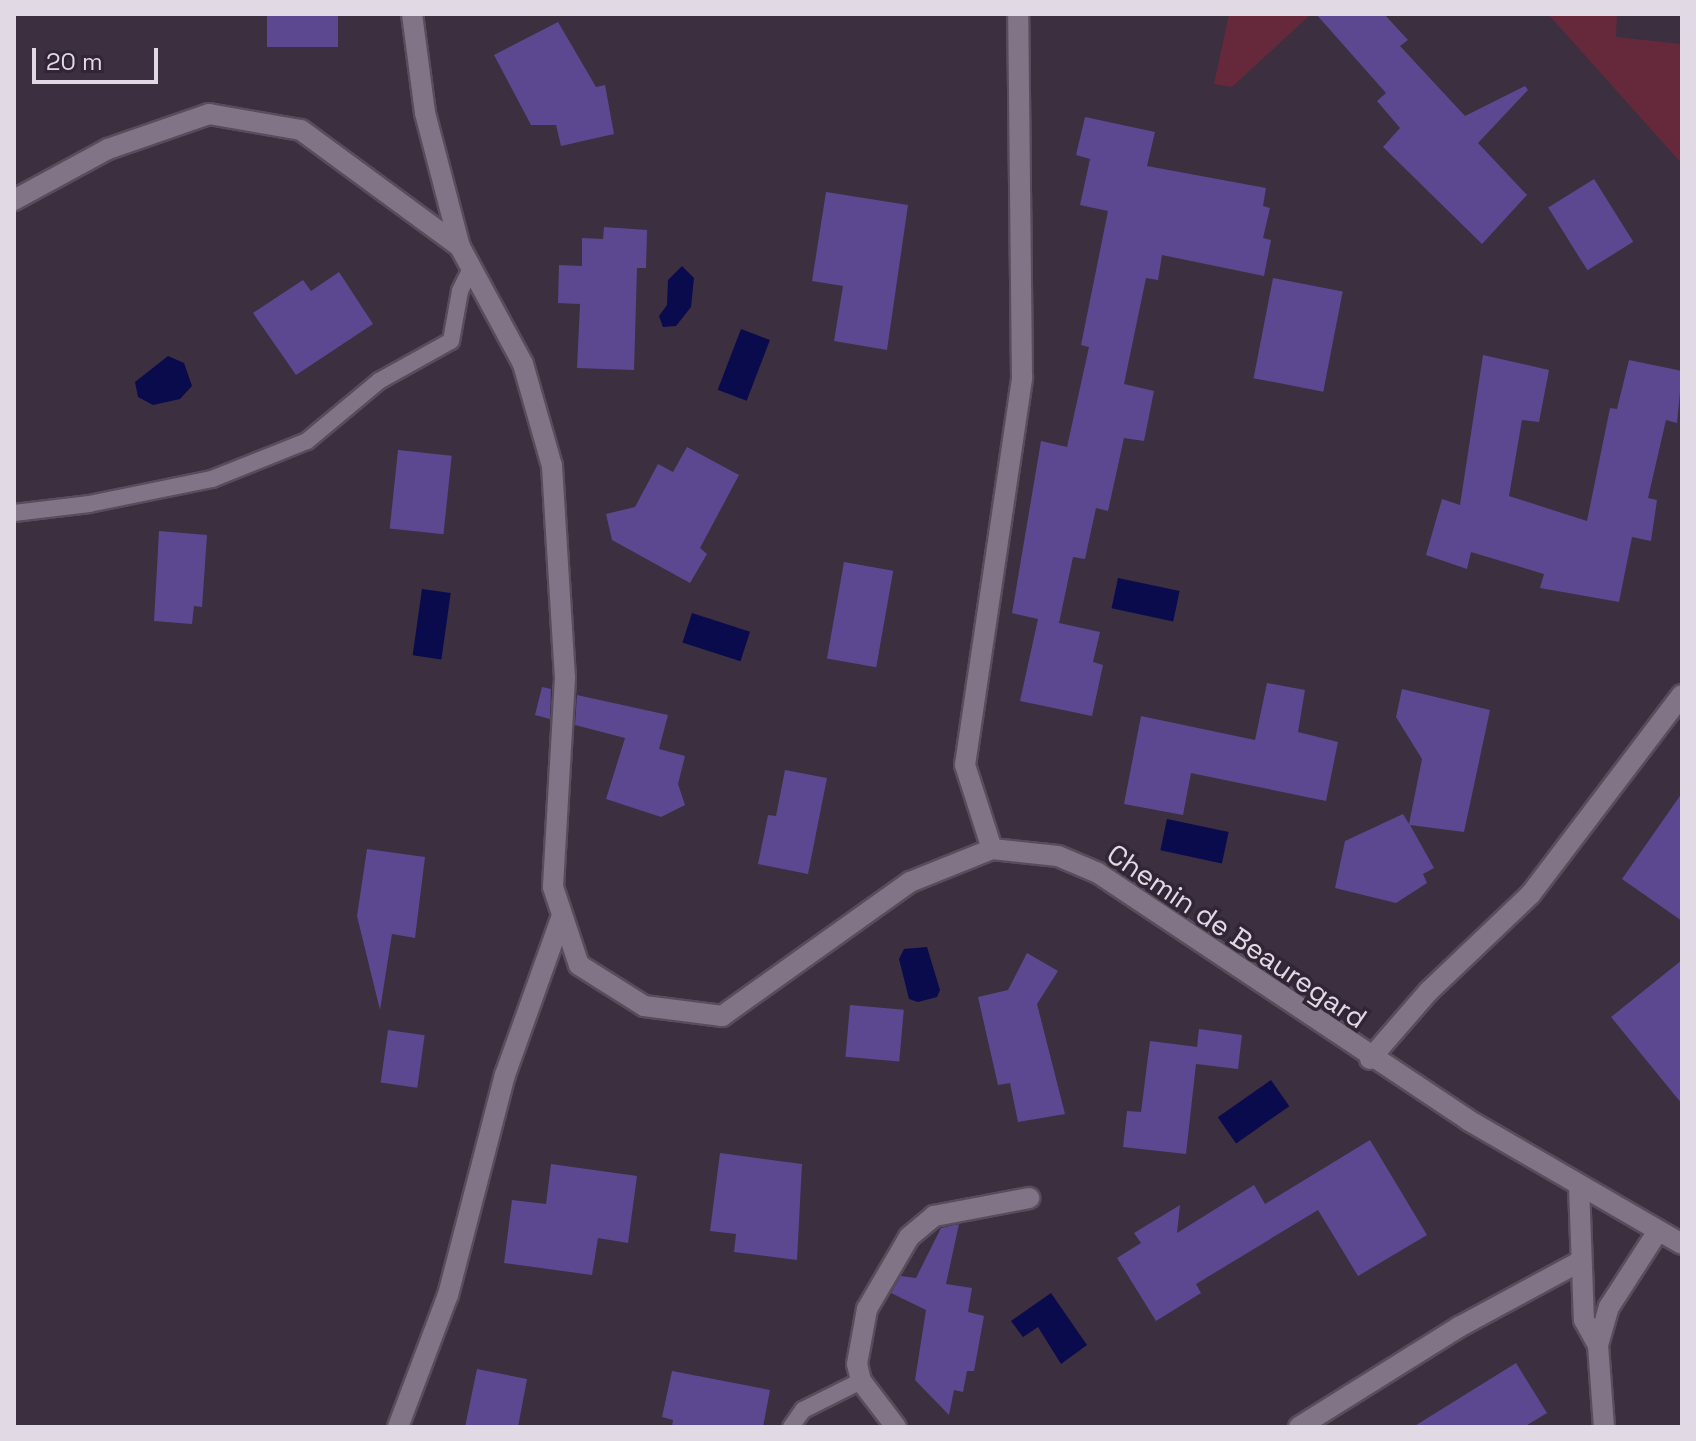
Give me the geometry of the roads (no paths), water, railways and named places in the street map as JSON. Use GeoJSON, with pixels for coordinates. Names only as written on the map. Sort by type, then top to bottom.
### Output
{"type":"FeatureCollection","features":[{"type":"Feature","properties":{"kind":"street"},"geometry":{"type":"LineString","coordinates":[[412,14],[425,113],[460,247]]}},
{"type":"Feature","properties":{"kind":"street"},"geometry":{"type":"LineString","coordinates":[[992,849],[965,765],[1022,377],[1018,14]]}},
{"type":"Feature","properties":{"kind":"street","name":"Chemin de Beauregard"},"geometry":{"type":"LineString","coordinates":[[14,200],[108,149],[209,114],[301,130],[460,247],[523,364],[552,466],[565,678],[553,887],[579,965],[618,990],[644,1006],[722,1016],[910,882],[992,849],[1058,856],[1098,873],[1370,1059],[1579,1186],[1682,1244]]}},
{"type":"Feature","properties":{"kind":"street"},"geometry":{"type":"LineString","coordinates":[[1370,1059],[1428,992],[1530,895],[1682,695]]}},
{"type":"Feature","properties":{"kind":"street"},"geometry":{"type":"LineString","coordinates":[[398,1427],[448,1295],[505,1075],[562,916]]}},
{"type":"Feature","properties":{"kind":"street"},"geometry":{"type":"LineString","coordinates":[[1579,1186],[1579,1262],[1584,1320],[1598,1345]]}},
{"type":"Feature","properties":{"kind":"street"},"geometry":{"type":"LineString","coordinates":[[896,1427],[861,1381],[858,1337],[867,1309],[909,1237],[934,1216],[1029,1198]]}},
{"type":"Feature","properties":{"kind":"street"},"geometry":{"type":"LineString","coordinates":[[1604,1427],[1598,1345],[1609,1307],[1658,1231]]}},
{"type":"Feature","properties":{"kind":"street"},"geometry":{"type":"LineString","coordinates":[[1299,1427],[1459,1327],[1579,1262]]}},
{"type":"Feature","properties":{"kind":"lane"},"geometry":{"type":"LineString","coordinates":[[14,513],[89,504],[212,479],[307,441],[379,381],[451,341],[460,291],[471,268]]}},
{"type":"Feature","properties":{"kind":"lane"},"geometry":{"type":"LineString","coordinates":[[791,1427],[803,1410],[861,1381]]}}]}
